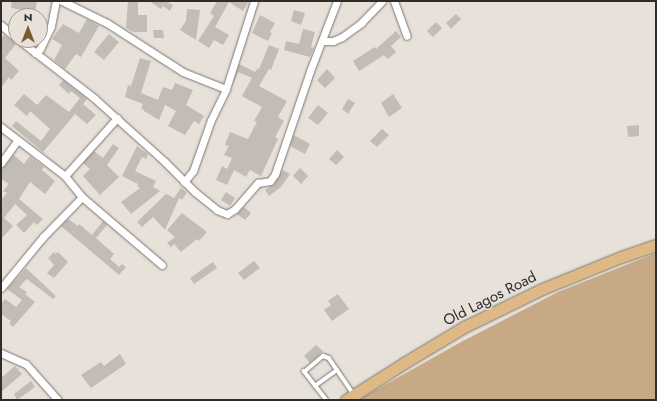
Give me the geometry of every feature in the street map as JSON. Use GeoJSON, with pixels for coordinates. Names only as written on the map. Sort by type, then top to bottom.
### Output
{"type":"FeatureCollection","features":[{"type":"Feature","properties":{"kind":"main road","name":"Old Lagos Road"},"geometry":{"type":"LineString","coordinates":[[350,397],[464,327],[514,302],[572,277],[656,245]]}},
{"type":"Feature","properties":{"kind":"street"},"geometry":{"type":"LineString","coordinates":[[35,53],[40,49],[51,26],[56,1]]}},
{"type":"Feature","properties":{"kind":"street"},"geometry":{"type":"LineString","coordinates":[[62,1],[107,23],[183,72],[226,89]]}},
{"type":"Feature","properties":{"kind":"street"},"geometry":{"type":"LineString","coordinates":[[184,182],[193,171],[211,120],[226,89],[254,1]]}},
{"type":"Feature","properties":{"kind":"street"},"geometry":{"type":"LineString","coordinates":[[29,48],[117,118],[165,162],[184,182],[217,210],[226,214],[235,209],[258,183],[270,181],[279,165],[291,124],[337,1]]}},
{"type":"Feature","properties":{"kind":"street"},"geometry":{"type":"LineString","coordinates":[[323,41],[342,38],[361,24],[382,1]]}},
{"type":"Feature","properties":{"kind":"street"},"geometry":{"type":"LineString","coordinates":[[394,1],[407,36]]}},
{"type":"Feature","properties":{"kind":"street"},"geometry":{"type":"LineString","coordinates":[[65,176],[117,118]]}},
{"type":"Feature","properties":{"kind":"street"},"geometry":{"type":"LineString","coordinates":[[1,128],[65,176],[82,197],[162,265]]}},
{"type":"Feature","properties":{"kind":"street"},"geometry":{"type":"LineString","coordinates":[[1,163],[17,141]]}},
{"type":"Feature","properties":{"kind":"street"},"geometry":{"type":"LineString","coordinates":[[1,288],[43,237],[82,197]]}},
{"type":"Feature","properties":{"kind":"street"},"geometry":{"type":"LineString","coordinates":[[1,353],[26,364],[58,400]]}},
{"type":"Feature","properties":{"kind":"lane"},"geometry":{"type":"LineString","coordinates":[[326,400],[304,374],[304,370],[325,356],[337,370],[350,397]]}},
{"type":"Feature","properties":{"kind":"lane"},"geometry":{"type":"LineString","coordinates":[[315,386],[337,370]]}},
{"type":"Feature","properties":{"kind":"shaded area"},"geometry":{"type":"Polygon","coordinates":[[[656,253],[656,400],[358,400],[461,342],[558,292],[656,253]]]}},
{"type":"Feature","properties":{"kind":"building"},"geometry":{"type":"Polygon","coordinates":[[[12,1],[37,1],[36,8],[11,8],[12,1]]]}},
{"type":"Feature","properties":{"kind":"building"},"geometry":{"type":"Polygon","coordinates":[[[128,1],[138,1],[138,15],[147,15],[147,32],[133,32],[126,28],[128,1]]]}},
{"type":"Feature","properties":{"kind":"building"},"geometry":{"type":"Polygon","coordinates":[[[149,1],[166,1],[173,5],[170,11],[163,6],[161,9],[149,1]]]}},
{"type":"Feature","properties":{"kind":"building"},"geometry":{"type":"Polygon","coordinates":[[[217,1],[249,1],[243,11],[229,2],[215,27],[229,35],[223,45],[214,40],[209,48],[198,41],[214,16],[210,13],[217,1]]]}},
{"type":"Feature","properties":{"kind":"building"},"geometry":{"type":"Polygon","coordinates":[[[187,9],[200,10],[196,40],[180,30],[186,21],[187,9]]]}},
{"type":"Feature","properties":{"kind":"building"},"geometry":{"type":"Polygon","coordinates":[[[294,10],[305,13],[301,25],[291,21],[294,10]]]}},
{"type":"Feature","properties":{"kind":"building"},"geometry":{"type":"Polygon","coordinates":[[[456,14],[461,19],[451,29],[446,23],[456,14]]]}},
{"type":"Feature","properties":{"kind":"building"},"geometry":{"type":"Polygon","coordinates":[[[260,15],[275,23],[270,32],[272,33],[268,41],[252,33],[260,15]]]}},
{"type":"Feature","properties":{"kind":"building"},"geometry":{"type":"Polygon","coordinates":[[[87,19],[99,26],[81,57],[76,54],[65,69],[54,60],[62,45],[52,39],[63,24],[79,33],[87,19]]]}},
{"type":"Feature","properties":{"kind":"building"},"geometry":{"type":"Polygon","coordinates":[[[436,22],[442,28],[433,37],[427,31],[436,22]]]}},
{"type":"Feature","properties":{"kind":"building"},"geometry":{"type":"Polygon","coordinates":[[[303,29],[315,32],[311,47],[314,48],[310,57],[284,50],[286,41],[299,44],[303,29]]]}},
{"type":"Feature","properties":{"kind":"building"},"geometry":{"type":"Polygon","coordinates":[[[153,30],[163,30],[164,38],[154,38],[153,30]]]}},
{"type":"Feature","properties":{"kind":"building"},"geometry":{"type":"Polygon","coordinates":[[[396,31],[401,37],[391,46],[396,52],[388,59],[384,55],[359,71],[353,61],[375,47],[376,49],[396,31]]]}},
{"type":"Feature","properties":{"kind":"building"},"geometry":{"type":"Polygon","coordinates":[[[109,34],[119,42],[104,60],[94,52],[109,34]]]}},
{"type":"Feature","properties":{"kind":"building"},"geometry":{"type":"Polygon","coordinates":[[[4,35],[8,38],[8,48],[13,48],[5,58],[19,71],[11,80],[9,77],[1,88],[1,39],[4,35]]]}},
{"type":"Feature","properties":{"kind":"building"},"geometry":{"type":"Polygon","coordinates":[[[269,45],[279,49],[271,70],[269,69],[259,86],[287,101],[278,117],[284,121],[275,137],[278,139],[261,176],[250,170],[246,177],[234,170],[227,185],[216,180],[222,166],[227,169],[232,158],[224,155],[229,146],[225,145],[230,132],[248,139],[257,122],[254,121],[262,107],[242,96],[252,78],[238,72],[232,86],[239,64],[255,72],[258,68],[259,69],[269,45]]]}},
{"type":"Feature","properties":{"kind":"building"},"geometry":{"type":"Polygon","coordinates":[[[140,58],[151,61],[141,93],[158,100],[163,87],[172,90],[175,83],[193,90],[186,105],[204,116],[199,124],[194,121],[185,135],[168,126],[176,111],[165,105],[159,120],[141,108],[143,104],[125,97],[128,85],[131,86],[140,58]]]}},
{"type":"Feature","properties":{"kind":"building"},"geometry":{"type":"Polygon","coordinates":[[[327,69],[335,78],[325,88],[317,80],[327,69]]]}},
{"type":"Feature","properties":{"kind":"building"},"geometry":{"type":"Polygon","coordinates":[[[63,80],[87,99],[83,104],[96,115],[87,124],[75,114],[43,152],[12,126],[16,121],[41,141],[50,129],[30,111],[27,116],[14,105],[24,94],[37,105],[46,95],[69,112],[80,98],[71,91],[69,94],[59,85],[63,80]]]}},
{"type":"Feature","properties":{"kind":"building"},"geometry":{"type":"Polygon","coordinates":[[[393,94],[402,108],[389,117],[381,103],[393,94]]]}},
{"type":"Feature","properties":{"kind":"building"},"geometry":{"type":"Polygon","coordinates":[[[348,99],[355,103],[348,114],[342,109],[348,99]]]}},
{"type":"Feature","properties":{"kind":"building"},"geometry":{"type":"Polygon","coordinates":[[[318,105],[328,113],[318,125],[308,118],[318,105]]]}},
{"type":"Feature","properties":{"kind":"building"},"geometry":{"type":"Polygon","coordinates":[[[639,125],[639,136],[628,137],[627,126],[639,125]]]}},
{"type":"Feature","properties":{"kind":"building"},"geometry":{"type":"Polygon","coordinates":[[[382,129],[389,135],[377,147],[370,141],[382,129]]]}},
{"type":"Feature","properties":{"kind":"building"},"geometry":{"type":"Polygon","coordinates":[[[294,135],[310,144],[305,154],[290,146],[294,135]]]}},
{"type":"Feature","properties":{"kind":"building"},"geometry":{"type":"Polygon","coordinates":[[[113,144],[119,148],[107,165],[119,177],[100,195],[83,176],[90,169],[83,163],[94,151],[103,158],[113,144]]]}},
{"type":"Feature","properties":{"kind":"building"},"geometry":{"type":"Polygon","coordinates":[[[137,146],[148,154],[146,159],[142,157],[135,171],[156,181],[153,187],[160,191],[131,214],[121,202],[140,188],[137,186],[138,184],[122,176],[137,146]]]}},
{"type":"Feature","properties":{"kind":"building"},"geometry":{"type":"Polygon","coordinates":[[[337,150],[344,157],[336,165],[329,159],[337,150]]]}},
{"type":"Feature","properties":{"kind":"building"},"geometry":{"type":"Polygon","coordinates":[[[14,155],[24,164],[30,156],[44,167],[42,170],[55,181],[45,194],[30,182],[19,199],[43,219],[37,225],[34,222],[24,233],[16,225],[27,215],[15,204],[4,218],[13,226],[1,239],[1,205],[3,202],[1,200],[7,193],[3,191],[9,184],[1,179],[1,168],[5,166],[14,155]]]}},
{"type":"Feature","properties":{"kind":"building"},"geometry":{"type":"Polygon","coordinates":[[[300,168],[308,176],[301,184],[293,176],[300,168]]]}},
{"type":"Feature","properties":{"kind":"building"},"geometry":{"type":"Polygon","coordinates":[[[283,170],[290,174],[281,187],[269,196],[265,190],[274,184],[283,170]]]}},
{"type":"Feature","properties":{"kind":"building"},"geometry":{"type":"Polygon","coordinates":[[[181,188],[187,192],[182,200],[179,198],[165,230],[153,217],[142,227],[137,222],[166,194],[174,198],[181,188]]]}},
{"type":"Feature","properties":{"kind":"building"},"geometry":{"type":"Polygon","coordinates":[[[226,192],[235,198],[230,206],[221,200],[226,192]]]}},
{"type":"Feature","properties":{"kind":"building"},"geometry":{"type":"Polygon","coordinates":[[[244,207],[251,213],[245,220],[237,214],[244,207]]]}},
{"type":"Feature","properties":{"kind":"building"},"geometry":{"type":"Polygon","coordinates":[[[182,213],[207,232],[199,241],[197,239],[181,252],[174,244],[171,247],[167,243],[175,237],[167,230],[182,213]]]}},
{"type":"Feature","properties":{"kind":"building"},"geometry":{"type":"Polygon","coordinates":[[[68,219],[78,226],[79,224],[92,235],[103,221],[107,225],[96,238],[114,254],[110,259],[119,267],[122,264],[126,267],[119,275],[61,226],[68,219]]]}},
{"type":"Feature","properties":{"kind":"building"},"geometry":{"type":"Polygon","coordinates":[[[54,252],[55,254],[58,252],[68,262],[54,278],[47,273],[54,265],[48,258],[54,252]]]}},
{"type":"Feature","properties":{"kind":"building"},"geometry":{"type":"Polygon","coordinates":[[[254,261],[260,268],[244,280],[238,273],[254,261]]]}},
{"type":"Feature","properties":{"kind":"building"},"geometry":{"type":"Polygon","coordinates":[[[213,262],[217,268],[194,284],[190,278],[213,262]]]}},
{"type":"Feature","properties":{"kind":"building"},"geometry":{"type":"Polygon","coordinates":[[[26,268],[56,296],[53,299],[27,279],[19,287],[27,292],[25,294],[35,302],[13,327],[9,323],[11,321],[1,314],[1,304],[5,299],[16,307],[22,300],[7,289],[26,268]]]}},
{"type":"Feature","properties":{"kind":"building"},"geometry":{"type":"Polygon","coordinates":[[[338,294],[349,309],[332,321],[324,310],[331,305],[328,301],[338,294]]]}},
{"type":"Feature","properties":{"kind":"building"},"geometry":{"type":"Polygon","coordinates":[[[316,345],[323,351],[310,363],[304,356],[316,345]]]}},
{"type":"Feature","properties":{"kind":"building"},"geometry":{"type":"Polygon","coordinates":[[[120,354],[126,364],[91,388],[81,375],[101,362],[104,366],[120,354]]]}},
{"type":"Feature","properties":{"kind":"building"},"geometry":{"type":"Polygon","coordinates":[[[15,366],[22,374],[1,392],[1,378],[15,366]]]}},
{"type":"Feature","properties":{"kind":"building"},"geometry":{"type":"Polygon","coordinates":[[[31,381],[35,387],[17,400],[14,394],[31,381]]]}}]}
